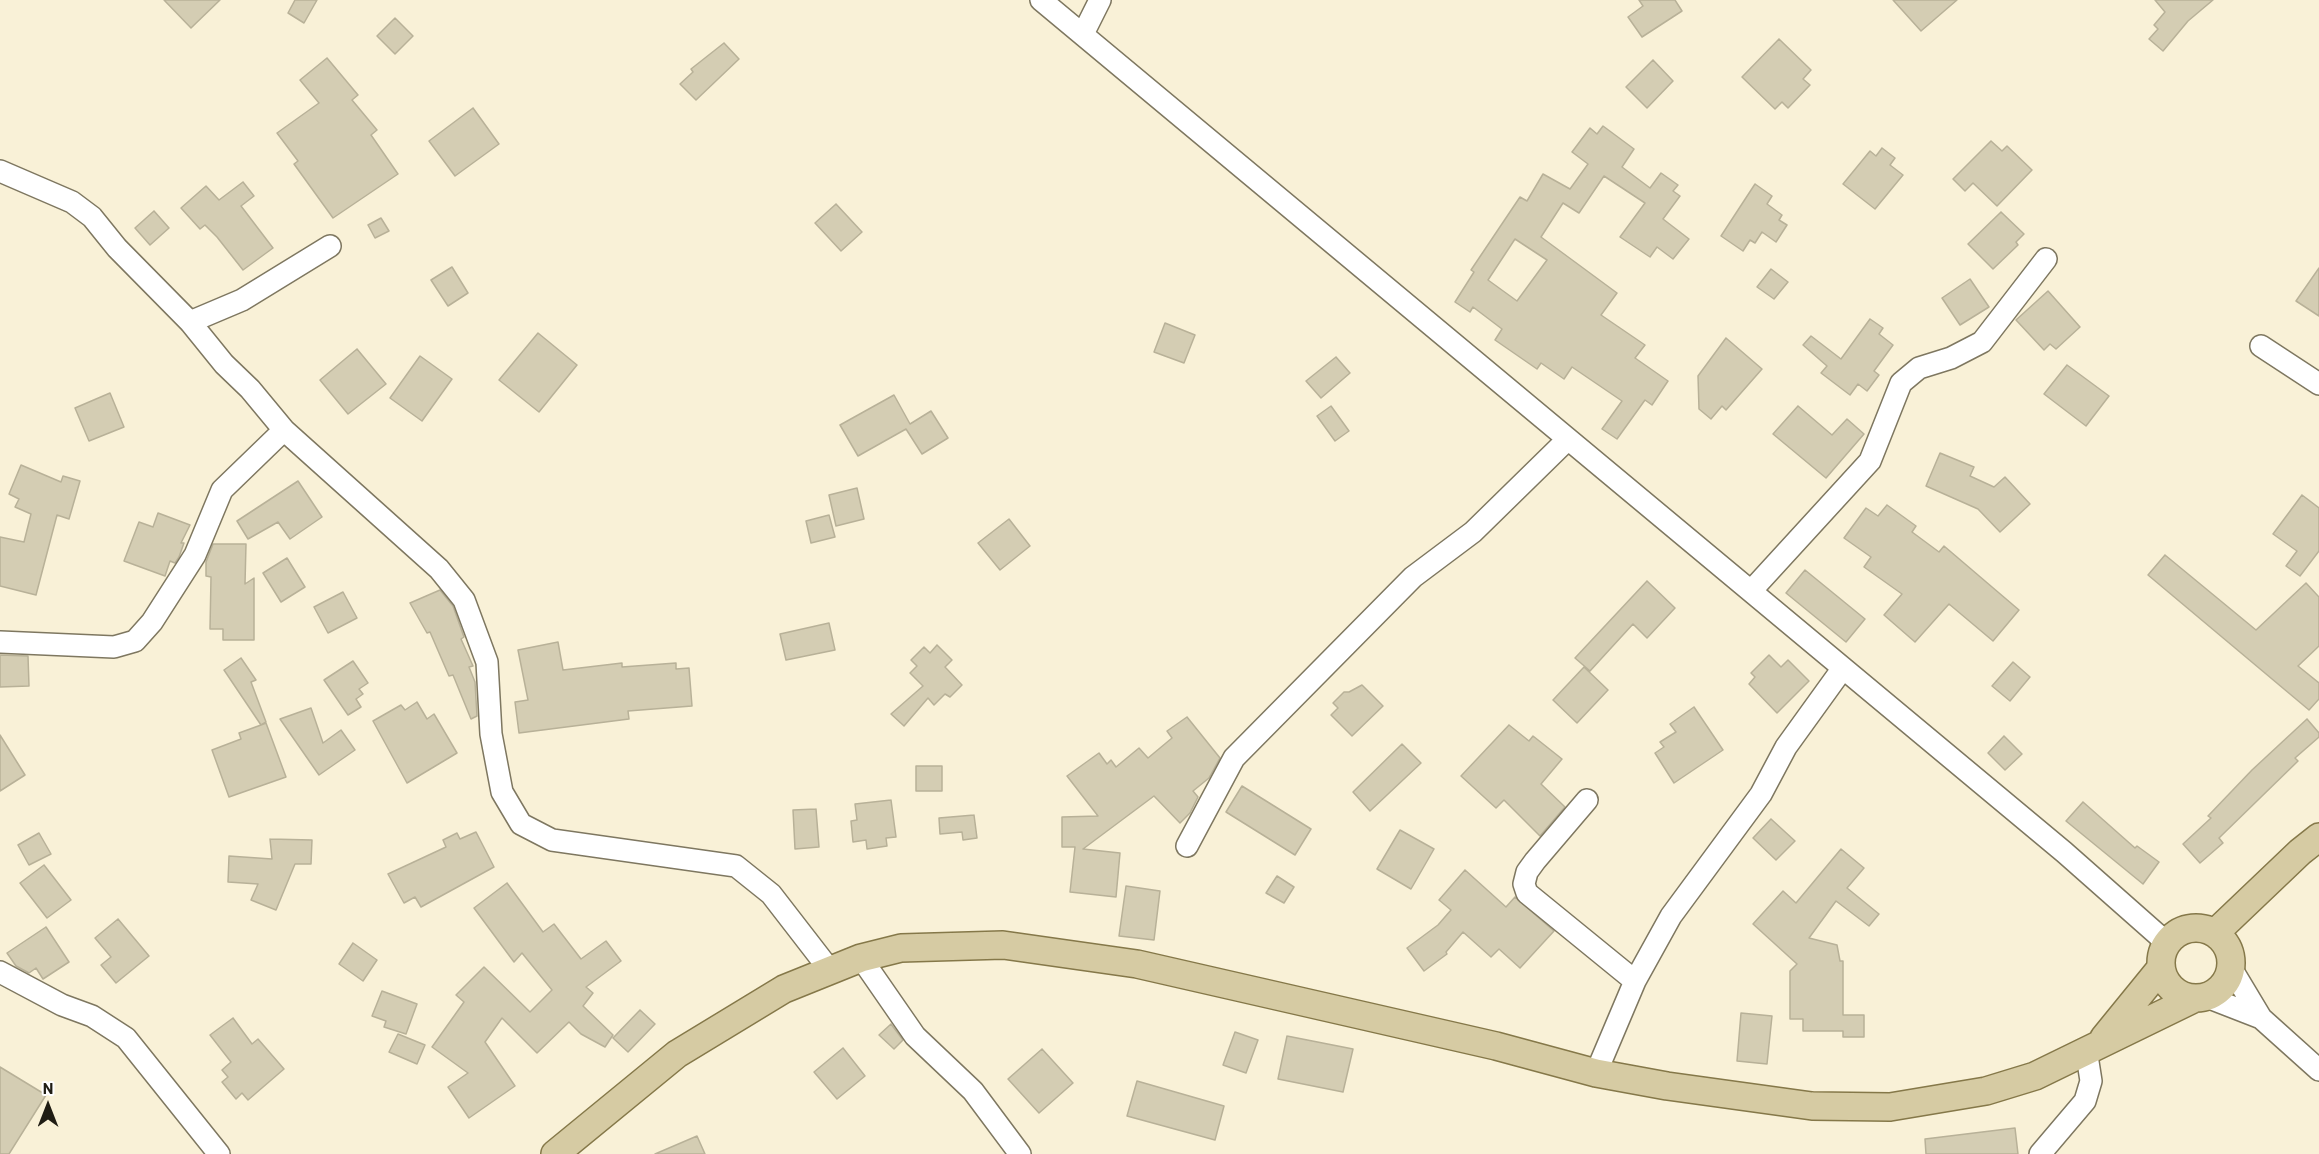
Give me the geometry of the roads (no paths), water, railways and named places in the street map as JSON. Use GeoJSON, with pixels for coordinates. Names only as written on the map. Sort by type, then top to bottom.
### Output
{"type":"FeatureCollection","features":[{"type":"Feature","properties":{"kind":"main road"},"geometry":{"type":"LineString","coordinates":[[2215,933],[2300,852],[2319,837]]}},
{"type":"Feature","properties":{"kind":"main road"},"geometry":{"type":"LineString","coordinates":[[555,1154],[677,1054],[784,989],[861,957],[902,948],[1003,945],[1137,964],[1485,1043],[1596,1073],[1666,1086],[1812,1106],[1890,1107],[1986,1091],[2035,1076],[2093,1046],[2223,986],[2231,968],[2229,948],[2215,933],[2195,928],[2184,930],[2093,1046]]}},
{"type":"Feature","properties":{"kind":"main road"},"geometry":{"type":"LineString","coordinates":[[2164,955],[2163,977],[2175,992],[2200,998]]}},
{"type":"Feature","properties":{"kind":"street"},"geometry":{"type":"LineString","coordinates":[[1041,0],[2064,852],[2164,955]]}},
{"type":"Feature","properties":{"kind":"street"},"geometry":{"type":"LineString","coordinates":[[1083,34],[1101,0]]}},
{"type":"Feature","properties":{"kind":"street"},"geometry":{"type":"LineString","coordinates":[[0,171],[72,202],[92,217],[117,248],[190,322],[224,364],[250,389],[284,430],[439,569],[464,600],[487,662],[491,734],[502,792],[521,824],[552,840],[736,866],[771,894],[829,969]]}},
{"type":"Feature","properties":{"kind":"street"},"geometry":{"type":"LineString","coordinates":[[190,322],[242,300],[330,246]]}},
{"type":"Feature","properties":{"kind":"street"},"geometry":{"type":"LineString","coordinates":[[1751,591],[1870,461],[1901,383],[1919,368],[1951,358],[1982,342],[2046,259]]}},
{"type":"Feature","properties":{"kind":"street"},"geometry":{"type":"LineString","coordinates":[[2260,346],[2319,384]]}},
{"type":"Feature","properties":{"kind":"street"},"geometry":{"type":"LineString","coordinates":[[0,642],[114,647],[135,641],[152,622],[195,555],[222,490],[284,430]]}},
{"type":"Feature","properties":{"kind":"street"},"geometry":{"type":"LineString","coordinates":[[1187,846],[1234,758],[1413,577],[1473,532],[1568,439]]}},
{"type":"Feature","properties":{"kind":"street"},"geometry":{"type":"LineString","coordinates":[[1596,1073],[1635,981],[1671,916],[1756,802],[1786,747],[1843,668]]}},
{"type":"Feature","properties":{"kind":"street"},"geometry":{"type":"LineString","coordinates":[[1587,800],[1534,861],[1527,872],[1524,884],[1527,893],[1635,981]]}},
{"type":"Feature","properties":{"kind":"street"},"geometry":{"type":"LineString","coordinates":[[861,957],[915,1036],[973,1091],[1020,1154]]}},
{"type":"Feature","properties":{"kind":"street"},"geometry":{"type":"LineString","coordinates":[[2231,968],[2261,1018],[2319,1070]]}},
{"type":"Feature","properties":{"kind":"street"},"geometry":{"type":"LineString","coordinates":[[0,972],[62,1005],[92,1016],[126,1038],[219,1154]]}},
{"type":"Feature","properties":{"kind":"street"},"geometry":{"type":"LineString","coordinates":[[2200,998],[2261,1018]]}},
{"type":"Feature","properties":{"kind":"street"},"geometry":{"type":"LineString","coordinates":[[2040,1154],[2085,1101],[2091,1081],[2093,1046]]}}]}
